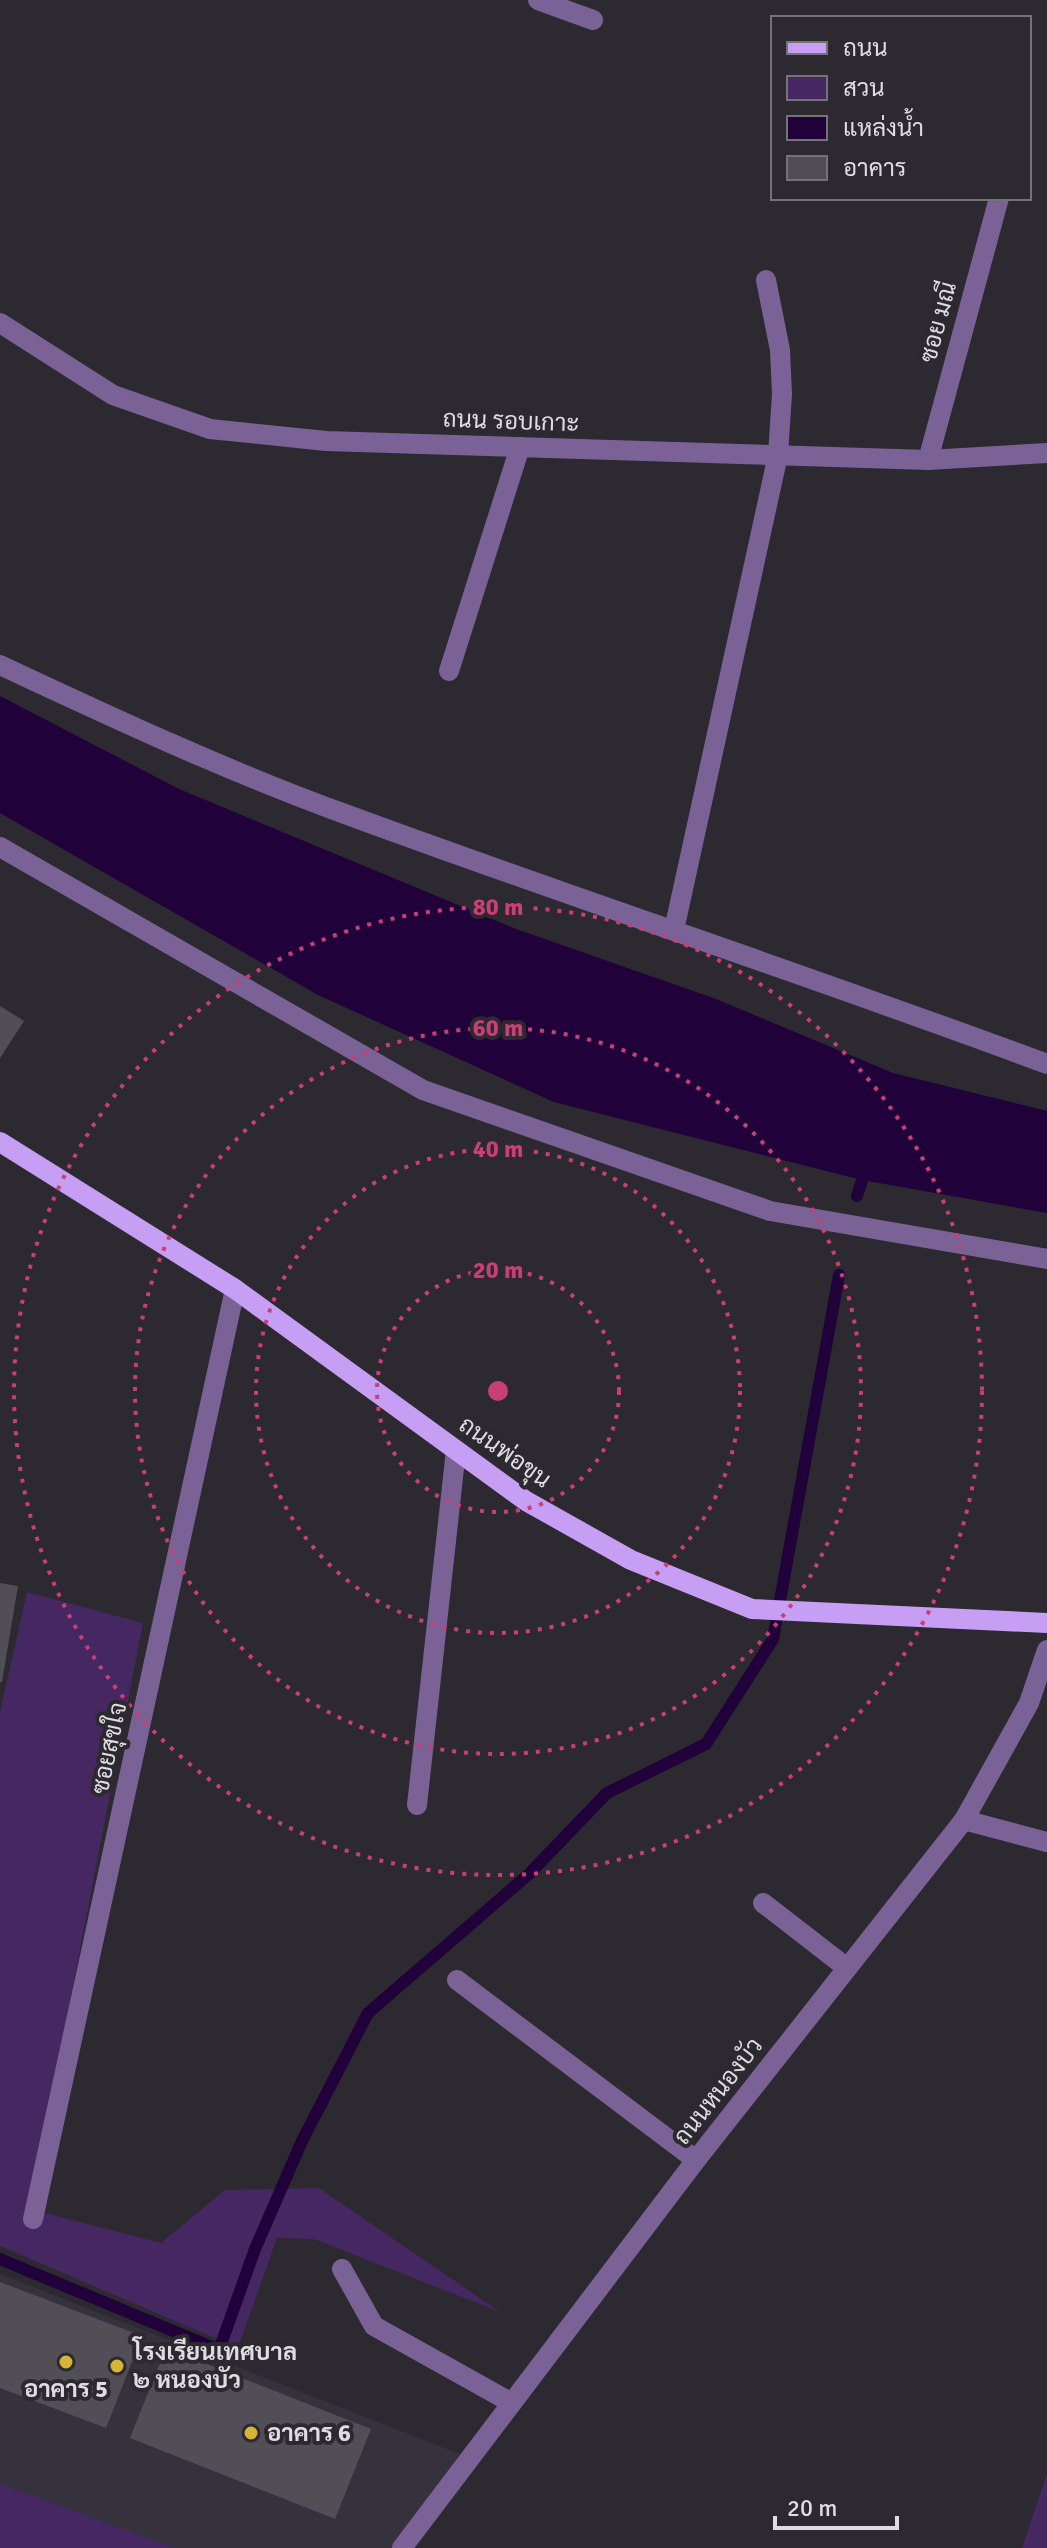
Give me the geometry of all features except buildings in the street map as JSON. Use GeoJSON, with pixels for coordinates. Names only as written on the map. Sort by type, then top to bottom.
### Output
{"type":"FeatureCollection","features":[{"type":"Feature","properties":{"kind":"main road","name":"ถนนพ่อขุน"},"geometry":{"type":"LineString","coordinates":[[1,1145],[235,1289],[526,1501],[631,1560],[752,1609],[1047,1623]]}},
{"type":"Feature","properties":{"kind":"street"},"geometry":{"type":"LineString","coordinates":[[538,0],[593,20]]}},
{"type":"Feature","properties":{"kind":"street","name":"ซอย มณี"},"geometry":{"type":"LineString","coordinates":[[928,460],[998,200]]}},
{"type":"Feature","properties":{"kind":"street"},"geometry":{"type":"LineString","coordinates":[[674,930],[778,455],[782,394],[780,350],[766,280]]}},
{"type":"Feature","properties":{"kind":"street","name":"ถนน รอบเกาะ"},"geometry":{"type":"LineString","coordinates":[[0,323],[113,395],[210,429],[326,441],[928,460],[1047,453]]}},
{"type":"Feature","properties":{"kind":"street"},"geometry":{"type":"LineString","coordinates":[[449,671],[520,447]]}},
{"type":"Feature","properties":{"kind":"street"},"geometry":{"type":"LineString","coordinates":[[0,665],[139,730],[343,813],[1047,1064]]}},
{"type":"Feature","properties":{"kind":"street"},"geometry":{"type":"LineString","coordinates":[[0,847],[423,1090],[770,1211],[1047,1259]]}},
{"type":"Feature","properties":{"kind":"street","name":"ซอยสุขใจ"},"geometry":{"type":"LineString","coordinates":[[33,2219],[235,1289]]}},
{"type":"Feature","properties":{"kind":"street"},"geometry":{"type":"LineString","coordinates":[[417,1805],[456,1450]]}},
{"type":"Feature","properties":{"kind":"street","name":"ถนนหนองบัว"},"geometry":{"type":"LineString","coordinates":[[402,2548],[696,2160],[964,1820],[1029,1703],[1047,1650]]}},
{"type":"Feature","properties":{"kind":"street"},"geometry":{"type":"LineString","coordinates":[[964,1820],[1047,1842]]}},
{"type":"Feature","properties":{"kind":"street"},"geometry":{"type":"LineString","coordinates":[[763,1903],[847,1968]]}},
{"type":"Feature","properties":{"kind":"street"},"geometry":{"type":"LineString","coordinates":[[457,1980],[696,2160]]}},
{"type":"Feature","properties":{"kind":"street"},"geometry":{"type":"LineString","coordinates":[[342,2269],[374,2326],[512,2403]]}},
{"type":"Feature","properties":{"kind":"shaded area","name":"โรงเรียนเทศบาล ๒ หนองบัว"},"geometry":{"type":"Polygon","coordinates":[[[0,2274],[470,2458],[402,2548],[0,2548],[0,2274]]]}},
{"type":"Feature","properties":{"kind":"green space"},"geometry":{"type":"Polygon","coordinates":[[[27,1592],[143,1623],[30,2209],[161,2243],[225,2190],[319,2188],[500,2312],[314,2239],[277,2238],[238,2348],[0,2246],[0,1712],[27,1592]]]}},
{"type":"Feature","properties":{"kind":"green space"},"geometry":{"type":"Polygon","coordinates":[[[1047,2473],[1047,2548],[1022,2548],[1047,2473]]]}},
{"type":"Feature","properties":{"kind":"green space"},"geometry":{"type":"Polygon","coordinates":[[[0,2484],[174,2548],[0,2548],[0,2484]]]}},
{"type":"Feature","properties":{"kind":"water"},"geometry":{"type":"Polygon","coordinates":[[[0,696],[179,789],[516,929],[716,999],[893,1073],[1047,1111],[1047,1213],[862,1180],[554,1102],[318,995],[0,813],[0,696]]]}},
{"type":"Feature","properties":{"kind":"waterway"},"geometry":{"type":"LineString","coordinates":[[857,1196],[862,1180]]}},
{"type":"Feature","properties":{"kind":"waterway"},"geometry":{"type":"LineString","coordinates":[[0,2259],[219,2350],[255,2249],[302,2141],[368,2013],[529,1874],[607,1793],[706,1744],[773,1639],[839,1275]]}},
{"type":"Feature","properties":{"kind":"place","name":"อาคาร 5"},"geometry":{"type":"Point","coordinates":[66,2362]}},
{"type":"Feature","properties":{"kind":"place","name":"โรงเรียนเทศบาล ๒ หนองบัว"},"geometry":{"type":"Point","coordinates":[117,2366]}},
{"type":"Feature","properties":{"kind":"place","name":"อาคาร 6"},"geometry":{"type":"Point","coordinates":[251,2433]}}]}
